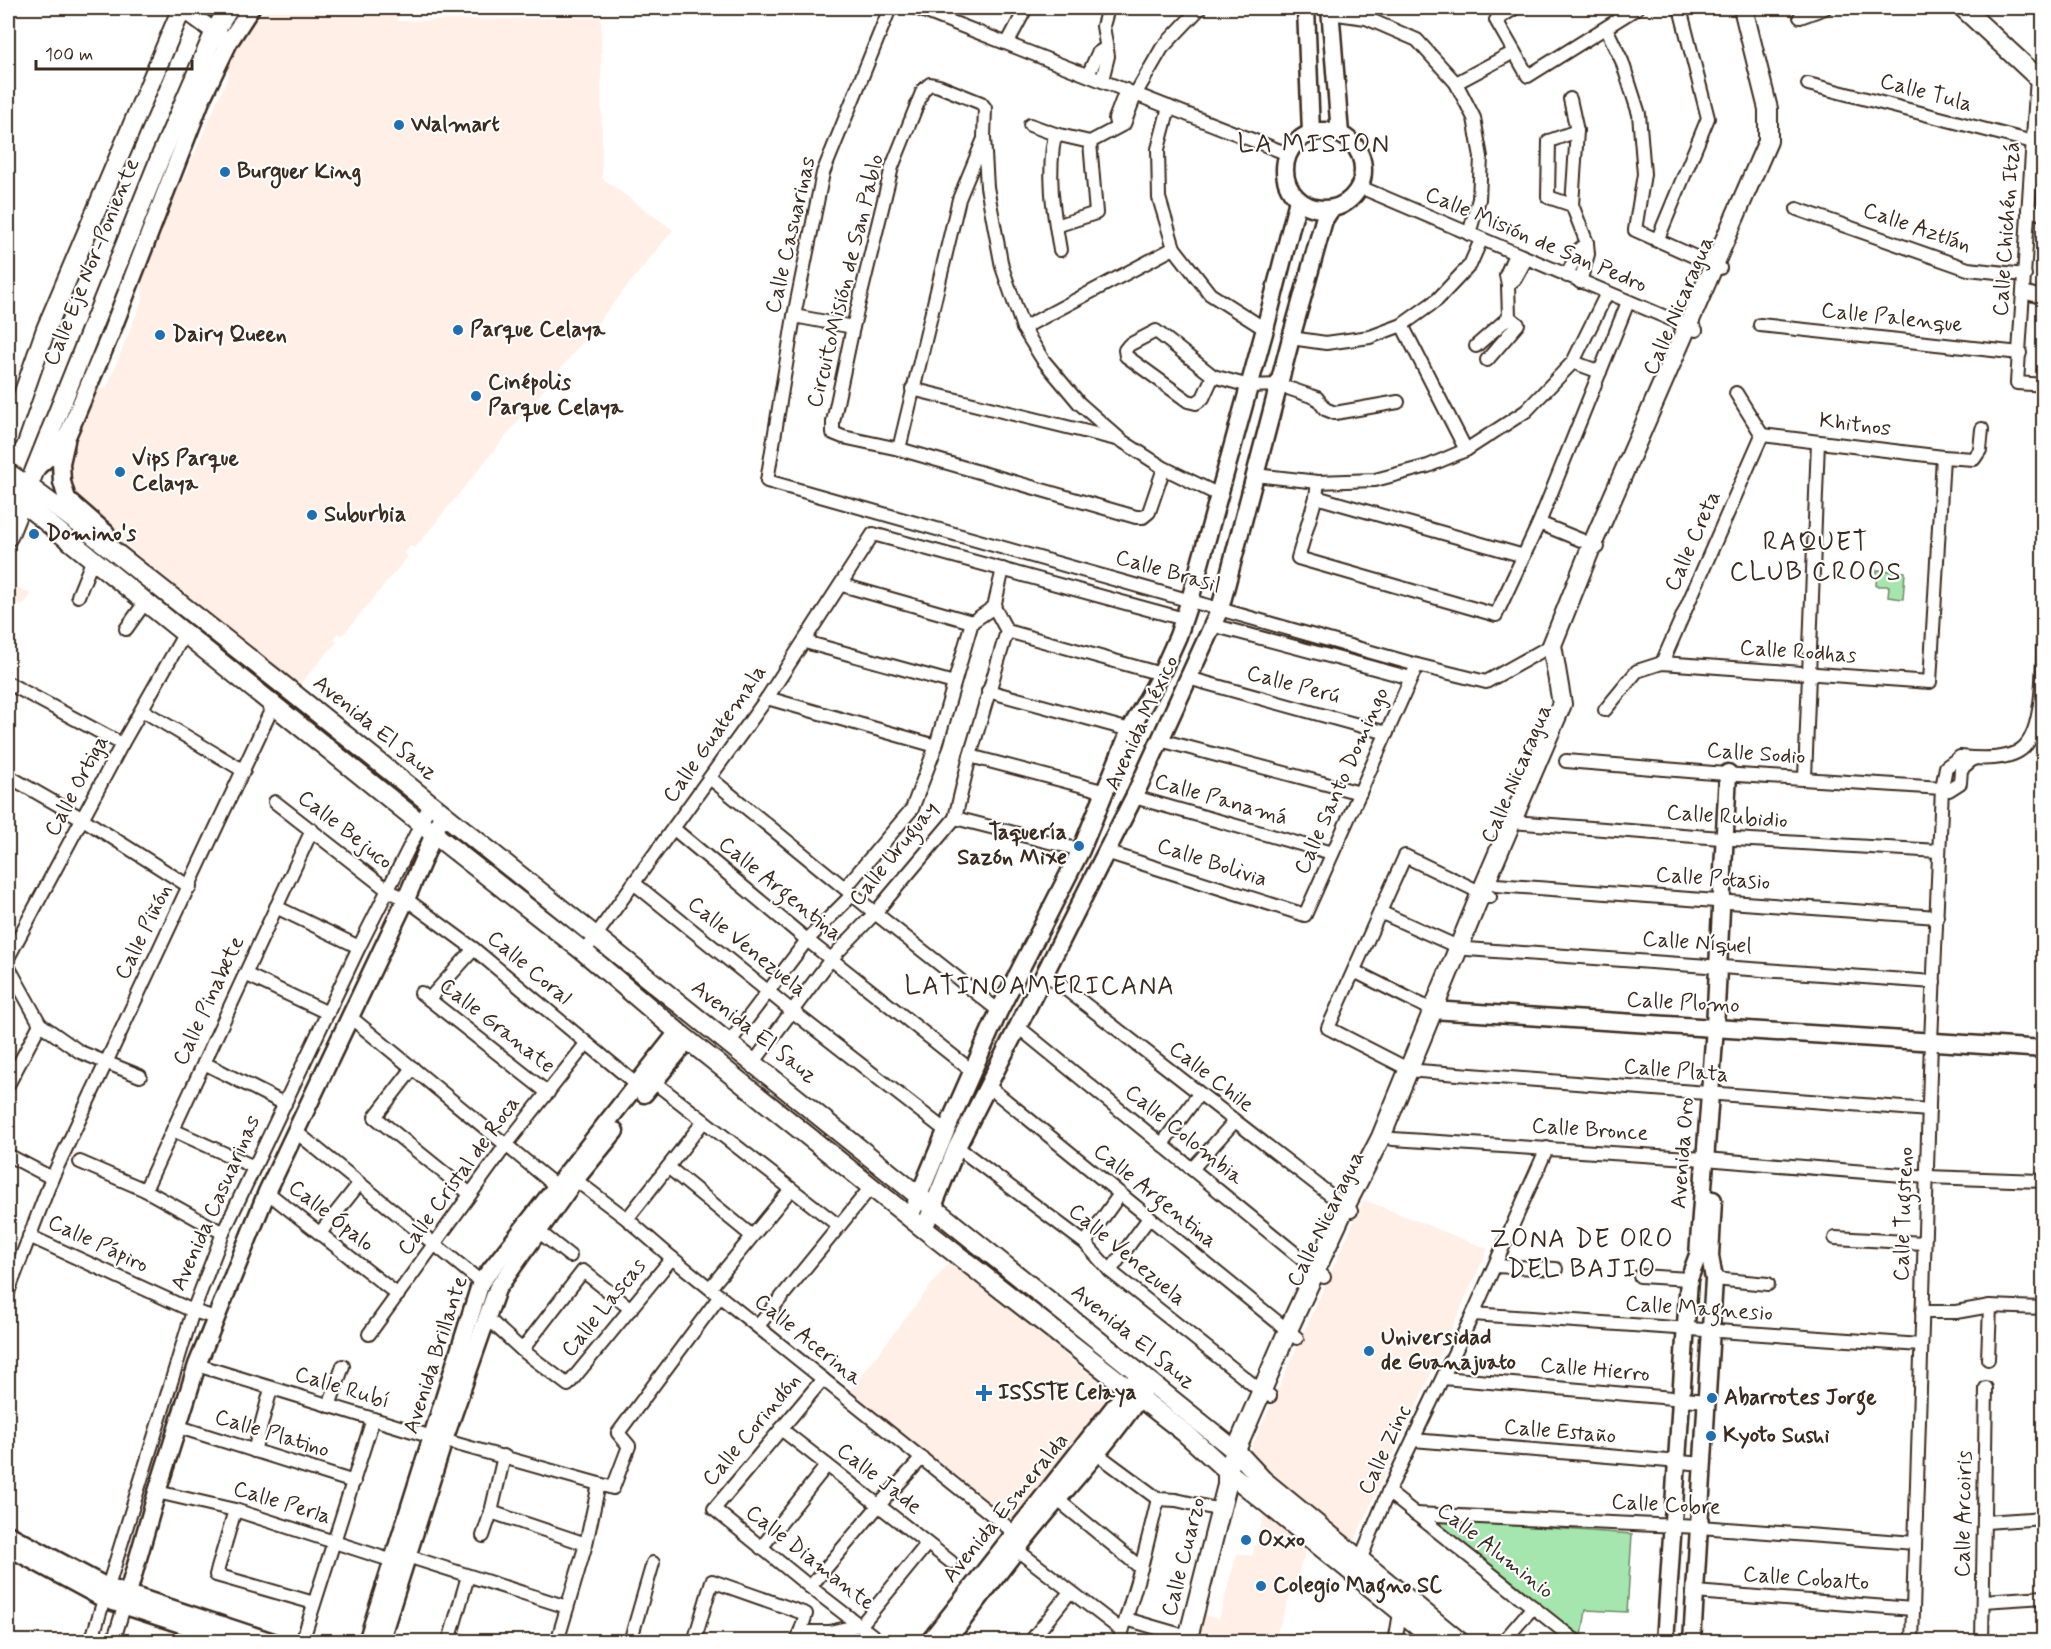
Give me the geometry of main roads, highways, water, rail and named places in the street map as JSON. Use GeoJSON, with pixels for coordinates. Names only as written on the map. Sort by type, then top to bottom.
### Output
{"type":"FeatureCollection","features":[{"type":"Feature","properties":{"kind":"main road","name":"Calle Eje Nor-Poniente"},"geometry":{"type":"LineString","coordinates":[[8,438],[46,329],[182,8]]}},
{"type":"Feature","properties":{"kind":"main road","name":"Calle Eje Nor-Poniente"},"geometry":{"type":"LineString","coordinates":[[8,537],[22,487],[160,158],[222,37],[229,8]]}},
{"type":"Feature","properties":{"kind":"main road","name":"Calle Nicaragua"},"geometry":{"type":"LineString","coordinates":[[1349,1209],[1393,1138],[1414,1070],[1463,948],[1517,822],[1573,705],[1557,644],[1595,546],[1692,328],[1768,141],[1768,110],[1743,8]]}},
{"type":"Feature","properties":{"kind":"main road","name":"Calle Nicaragua"},"geometry":{"type":"LineString","coordinates":[[1717,267],[1774,140],[1774,110],[1749,8]]}},
{"type":"Feature","properties":{"kind":"main road"},"geometry":{"type":"LineString","coordinates":[[1963,8],[2040,79]]}},
{"type":"Feature","properties":{"kind":"main road","name":"Avenida El Sauz"},"geometry":{"type":"LineString","coordinates":[[8,473],[93,559],[428,830],[584,952],[683,1036],[871,1187],[1185,1433],[1230,1478],[1460,1641]]}},
{"type":"Feature","properties":{"kind":"main road","name":"Avenida El Sauz"},"geometry":{"type":"LineString","coordinates":[[22,487],[110,549],[278,681],[1240,1454],[1263,1480],[1357,1567],[1400,1613],[1438,1641]]}},
{"type":"Feature","properties":{"kind":"main road"},"geometry":{"type":"LineString","coordinates":[[143,599],[152,581]]}},
{"type":"Feature","properties":{"kind":"main road"},"geometry":{"type":"LineString","coordinates":[[270,701],[278,681]]}},
{"type":"Feature","properties":{"kind":"main road","name":"Calle Nicaragua"},"geometry":{"type":"LineString","coordinates":[[1230,1478],[1265,1393],[1381,1137],[1414,1070]]}},
{"type":"Feature","properties":{"kind":"main road","name":"Calle Cuarzo"},"geometry":{"type":"LineString","coordinates":[[1188,1639],[1230,1478]]}},
{"type":"Feature","properties":{"kind":"place","name":"Walmart"},"geometry":{"type":"Point","coordinates":[399,125]}},
{"type":"Feature","properties":{"kind":"place","name":"Burguer King"},"geometry":{"type":"Point","coordinates":[225,172]}},
{"type":"Feature","properties":{"kind":"place","name":"Parque Celaya"},"geometry":{"type":"Point","coordinates":[458,330]}},
{"type":"Feature","properties":{"kind":"place","name":"Dairy Queen"},"geometry":{"type":"Point","coordinates":[160,335]}},
{"type":"Feature","properties":{"kind":"place","name":"Cinépolis Parque Celaya"},"geometry":{"type":"Point","coordinates":[476,396]}},
{"type":"Feature","properties":{"kind":"place","name":"Vips Parque Celaya"},"geometry":{"type":"Point","coordinates":[120,472]}},
{"type":"Feature","properties":{"kind":"place","name":"Suburbia"},"geometry":{"type":"Point","coordinates":[312,515]}},
{"type":"Feature","properties":{"kind":"place","name":"Domino's"},"geometry":{"type":"Point","coordinates":[34,534]}},
{"type":"Feature","properties":{"kind":"place","name":"Taquería Sazón Mixe"},"geometry":{"type":"Point","coordinates":[1079,846]}},
{"type":"Feature","properties":{"kind":"place","name":"Universidad de Guanajuato"},"geometry":{"type":"Point","coordinates":[1369,1351]}},
{"type":"Feature","properties":{"kind":"place","name":"ISSSTE Celaya"},"geometry":{"type":"Point","coordinates":[984,1393]}},
{"type":"Feature","properties":{"kind":"place","name":"Abarrotes Jorge"},"geometry":{"type":"Point","coordinates":[1712,1398]}},
{"type":"Feature","properties":{"kind":"place","name":"Kyoto Sushi"},"geometry":{"type":"Point","coordinates":[1711,1436]}},
{"type":"Feature","properties":{"kind":"place","name":"Oxxo"},"geometry":{"type":"Point","coordinates":[1246,1540]}},
{"type":"Feature","properties":{"kind":"place","name":"Colegio Magno SC"},"geometry":{"type":"Point","coordinates":[1261,1586]}},
{"type":"Feature","properties":{"kind":"district","name":"LA MISION"},"geometry":{"type":"Point","coordinates":[1314,145]}},
{"type":"Feature","properties":{"kind":"district","name":"RAQUET CLUB CROOS"},"geometry":{"type":"Point","coordinates":[1816,558]}},
{"type":"Feature","properties":{"kind":"district","name":"LATINOAMERICANA"},"geometry":{"type":"Point","coordinates":[1040,987]}},
{"type":"Feature","properties":{"kind":"district","name":"ZONA DE ORO DEL BAJIO"},"geometry":{"type":"Point","coordinates":[1582,1255]}}]}
